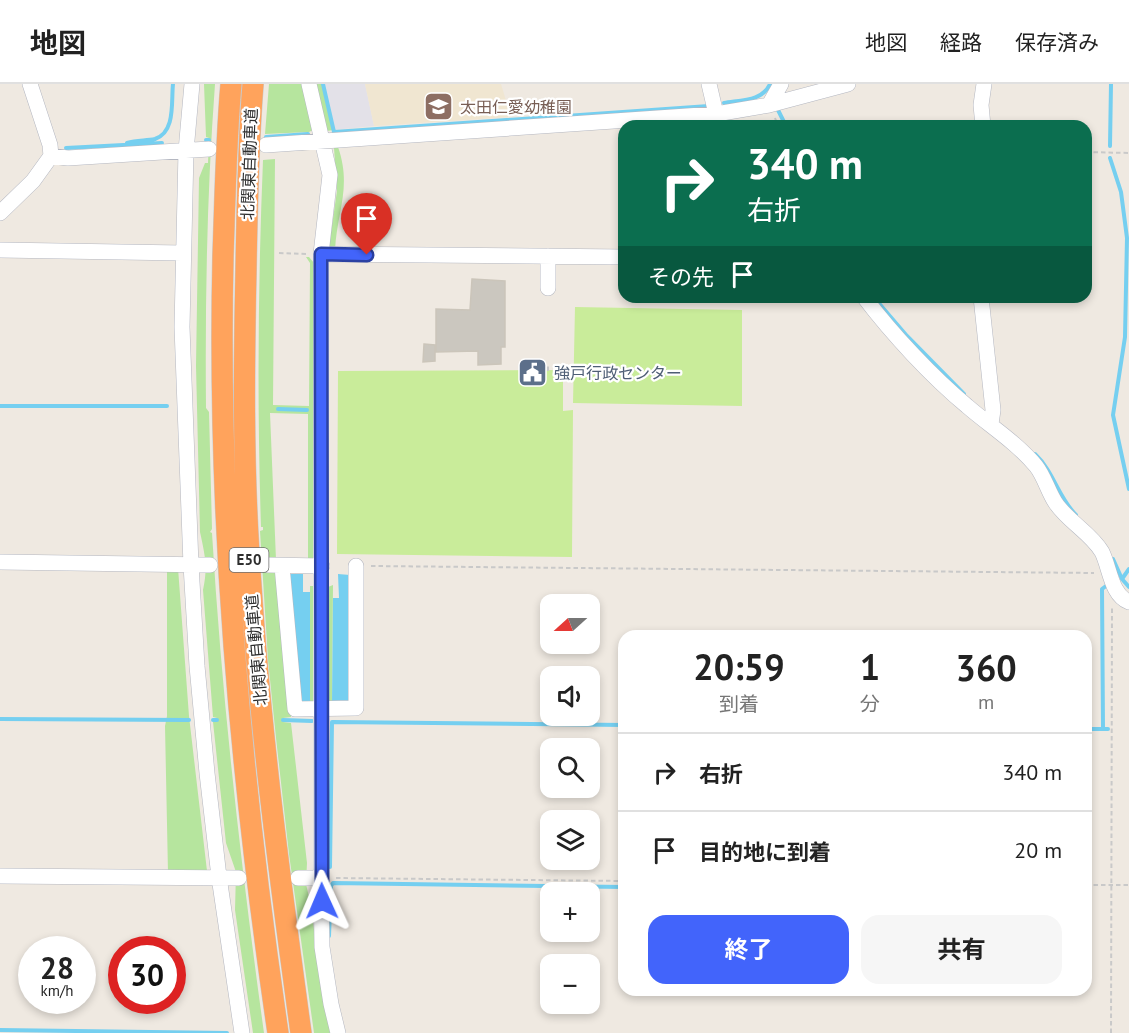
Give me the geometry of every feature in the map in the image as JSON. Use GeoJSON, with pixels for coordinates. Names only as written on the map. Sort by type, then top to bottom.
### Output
{"type":"FeatureCollection","features":[{"type":"Feature","properties":{"kind":"highway","name":"北関東自動車道"},"geometry":{"type":"LineString","coordinates":[[231,84],[222,324],[226,554],[251,834],[279,1033]]}},
{"type":"Feature","properties":{"kind":"highway","name":"北関東自動車道"},"geometry":{"type":"LineString","coordinates":[[253,84],[244,323],[244,439],[248,551],[273,829],[301,1033]]}},
{"type":"Feature","properties":{"kind":"street"},"geometry":{"type":"LineString","coordinates":[[0,213],[33,181],[51,156],[50,146],[30,84]]}},
{"type":"Feature","properties":{"kind":"street"},"geometry":{"type":"LineString","coordinates":[[192,84],[186,151],[182,253],[183,375],[190,565],[197,666],[219,878],[242,1033]]}},
{"type":"Feature","properties":{"kind":"street"},"geometry":{"type":"LineString","coordinates":[[309,84],[330,175],[321,254],[321,878],[322,947],[330,1004],[338,1033]]}},
{"type":"Feature","properties":{"kind":"street"},"geometry":{"type":"LineString","coordinates":[[709,84],[716,114]]}},
{"type":"Feature","properties":{"kind":"street"},"geometry":{"type":"LineString","coordinates":[[769,105],[780,84]]}},
{"type":"Feature","properties":{"kind":"street"},"geometry":{"type":"LineString","coordinates":[[629,120],[716,114],[769,105],[848,84]]}},
{"type":"Feature","properties":{"kind":"street"},"geometry":{"type":"LineString","coordinates":[[982,120],[981,105],[984,84]]}},
{"type":"Feature","properties":{"kind":"street"},"geometry":{"type":"LineString","coordinates":[[266,144],[618,121]]}},
{"type":"Feature","properties":{"kind":"street"},"geometry":{"type":"LineString","coordinates":[[51,156],[68,158],[208,149]]}},
{"type":"Feature","properties":{"kind":"street"},"geometry":{"type":"LineString","coordinates":[[0,250],[182,253]]}},
{"type":"Feature","properties":{"kind":"street"},"geometry":{"type":"LineString","coordinates":[[321,254],[618,256]]}},
{"type":"Feature","properties":{"kind":"street"},"geometry":{"type":"LineString","coordinates":[[548,256],[548,288]]}},
{"type":"Feature","properties":{"kind":"street"},"geometry":{"type":"LineString","coordinates":[[869,303],[908,348],[967,406],[991,424],[1037,467],[1056,503],[1101,550],[1122,599],[1129,602]]}},
{"type":"Feature","properties":{"kind":"street"},"geometry":{"type":"LineString","coordinates":[[982,303],[993,410],[991,424]]}},
{"type":"Feature","properties":{"kind":"street"},"geometry":{"type":"LineString","coordinates":[[0,562],[210,565]]}},
{"type":"Feature","properties":{"kind":"street"},"geometry":{"type":"LineString","coordinates":[[322,566],[275,565],[295,709],[356,708],[356,566]]}},
{"type":"Feature","properties":{"kind":"street"},"geometry":{"type":"LineString","coordinates":[[0,876],[239,878]]}},
{"type":"Feature","properties":{"kind":"street"},"geometry":{"type":"LineString","coordinates":[[298,878],[321,878]]}},
{"type":"Feature","properties":{"kind":"path"},"geometry":{"type":"LineString","coordinates":[[1092,152],[1129,153]]}},
{"type":"Feature","properties":{"kind":"path"},"geometry":{"type":"LineString","coordinates":[[279,253],[321,254]]}},
{"type":"Feature","properties":{"kind":"path"},"geometry":{"type":"LineString","coordinates":[[548,364],[548,371]]}},
{"type":"Feature","properties":{"kind":"path"},"geometry":{"type":"LineString","coordinates":[[356,566],[1100,573],[1113,582],[1111,1033]]}},
{"type":"Feature","properties":{"kind":"path"},"geometry":{"type":"LineString","coordinates":[[321,878],[618,881]]}},
{"type":"Feature","properties":{"kind":"path"},"geometry":{"type":"LineString","coordinates":[[1092,885],[1129,885]]}},
{"type":"Feature","properties":{"kind":"shaded area"},"geometry":{"type":"Polygon","coordinates":[[[323,84],[365,84],[374,126],[333,130],[323,84]]]}},
{"type":"Feature","properties":{"kind":"shaded area","name":"太田仁愛幼稚園"},"geometry":{"type":"Polygon","coordinates":[[[365,84],[501,84],[511,117],[374,126],[365,84]]]}},
{"type":"Feature","properties":{"kind":"green space"},"geometry":{"type":"Polygon","coordinates":[[[204,84],[215,84],[206,286],[206,408],[209,412],[212,529],[210,532],[212,533],[233,783],[264,1033],[253,1033],[235,910],[236,872],[226,843],[213,722],[217,722],[217,718],[213,717],[203,590],[206,568],[200,532],[196,366],[199,178],[205,163],[208,163],[209,138],[206,137],[204,84]]]}},
{"type":"Feature","properties":{"kind":"green space"},"geometry":{"type":"Polygon","coordinates":[[[269,84],[302,84],[313,130],[265,134],[269,84]]]}},
{"type":"Feature","properties":{"kind":"green space"},"geometry":{"type":"Polygon","coordinates":[[[316,84],[323,84],[333,130],[327,131],[316,84]]]}},
{"type":"Feature","properties":{"kind":"green space"},"geometry":{"type":"Polygon","coordinates":[[[338,147],[344,174],[344,187],[335,250],[329,246],[337,191],[334,148],[338,147]]]}},
{"type":"Feature","properties":{"kind":"green space"},"geometry":{"type":"Polygon","coordinates":[[[275,159],[273,405],[309,406],[310,263],[306,257],[314,263],[315,559],[308,561],[308,414],[270,413],[276,560],[274,571],[278,576],[291,717],[283,718],[283,722],[291,723],[307,863],[306,884],[330,1033],[314,1033],[289,854],[268,660],[260,531],[263,527],[261,527],[259,435],[259,297],[263,160],[275,159]]]}},
{"type":"Feature","properties":{"kind":"green space"},"geometry":{"type":"Polygon","coordinates":[[[575,307],[742,310],[742,406],[573,403],[575,307]]]}},
{"type":"Feature","properties":{"kind":"green space"},"geometry":{"type":"Polygon","coordinates":[[[563,370],[563,411],[573,410],[572,557],[337,554],[338,371],[563,370]]]}},
{"type":"Feature","properties":{"kind":"green space"},"geometry":{"type":"Polygon","coordinates":[[[178,568],[189,716],[207,871],[168,873],[165,726],[167,716],[167,569],[178,568]]]}},
{"type":"Feature","properties":{"kind":"green space"},"geometry":{"type":"Polygon","coordinates":[[[333,585],[332,703],[328,703],[328,587],[333,585]]]}},
{"type":"Feature","properties":{"kind":"green space"},"geometry":{"type":"Polygon","coordinates":[[[310,586],[315,586],[315,705],[310,705],[310,586]]]}},
{"type":"Feature","properties":{"kind":"water"},"geometry":{"type":"Polygon","coordinates":[[[288,574],[303,574],[303,592],[310,592],[310,705],[299,704],[288,574]]]}},
{"type":"Feature","properties":{"kind":"water"},"geometry":{"type":"Polygon","coordinates":[[[338,574],[350,575],[351,702],[332,703],[333,598],[339,598],[338,574]]]}},
{"type":"Feature","properties":{"kind":"building"},"geometry":{"type":"Polygon","coordinates":[[[472,279],[505,281],[505,347],[501,347],[501,364],[478,365],[478,351],[436,352],[436,309],[470,310],[472,279]]]}},
{"type":"Feature","properties":{"kind":"building"},"geometry":{"type":"Polygon","coordinates":[[[424,344],[435,345],[435,361],[423,362],[424,344]]]}},
{"type":"Feature","properties":{"kind":"waterway"},"geometry":{"type":"LineString","coordinates":[[127,143],[155,139],[166,130],[171,115],[173,84]]}},
{"type":"Feature","properties":{"kind":"waterway"},"geometry":{"type":"LineString","coordinates":[[323,84],[334,132],[709,106]]}},
{"type":"Feature","properties":{"kind":"waterway"},"geometry":{"type":"LineString","coordinates":[[724,103],[757,97],[767,90],[770,84]]}},
{"type":"Feature","properties":{"kind":"waterway"},"geometry":{"type":"LineString","coordinates":[[1110,146],[1111,84]]}},
{"type":"Feature","properties":{"kind":"waterway"},"geometry":{"type":"LineString","coordinates":[[777,108],[783,120]]}},
{"type":"Feature","properties":{"kind":"waterway"},"geometry":{"type":"LineString","coordinates":[[266,137],[308,134]]}},
{"type":"Feature","properties":{"kind":"waterway"},"geometry":{"type":"LineString","coordinates":[[66,148],[162,143]]}},
{"type":"Feature","properties":{"kind":"waterway"},"geometry":{"type":"LineString","coordinates":[[1110,158],[1121,192],[1127,238],[1125,337],[1113,415],[1129,489]]}},
{"type":"Feature","properties":{"kind":"waterway"},"geometry":{"type":"LineString","coordinates":[[879,303],[907,336],[964,394]]}},
{"type":"Feature","properties":{"kind":"waterway"},"geometry":{"type":"LineString","coordinates":[[0,406],[167,406]]}},
{"type":"Feature","properties":{"kind":"waterway"},"geometry":{"type":"LineString","coordinates":[[278,409],[307,410]]}},
{"type":"Feature","properties":{"kind":"waterway"},"geometry":{"type":"LineString","coordinates":[[1035,454],[1076,515]]}},
{"type":"Feature","properties":{"kind":"waterway"},"geometry":{"type":"LineString","coordinates":[[1113,559],[1122,579],[1129,587]]}},
{"type":"Feature","properties":{"kind":"waterway"},"geometry":{"type":"LineString","coordinates":[[1122,579],[1129,569]]}},
{"type":"Feature","properties":{"kind":"waterway"},"geometry":{"type":"LineString","coordinates":[[1103,729],[1102,589],[1106,586]]}},
{"type":"Feature","properties":{"kind":"waterway"},"geometry":{"type":"LineString","coordinates":[[0,719],[189,720]]}},
{"type":"Feature","properties":{"kind":"waterway"},"geometry":{"type":"LineString","coordinates":[[283,720],[312,721]]}},
{"type":"Feature","properties":{"kind":"waterway"},"geometry":{"type":"LineString","coordinates":[[330,867],[332,722],[618,725]]}},
{"type":"Feature","properties":{"kind":"waterway"},"geometry":{"type":"LineString","coordinates":[[1092,729],[1108,729]]}},
{"type":"Feature","properties":{"kind":"waterway"},"geometry":{"type":"LineString","coordinates":[[329,936],[333,883],[618,887]]}},
{"type":"Feature","properties":{"kind":"waterway"},"geometry":{"type":"LineString","coordinates":[[0,1030],[227,1033]]}},
{"type":"Feature","properties":{"kind":"place","name":"太田仁愛幼稚園"},"geometry":{"type":"Point","coordinates":[439,107]}},
{"type":"Feature","properties":{"kind":"place","name":"強戸行政センター"},"geometry":{"type":"Point","coordinates":[533,373]}},
{"type":"Feature","properties":{"kind":"route"},"geometry":{"type":"LineString","coordinates":[[322,901],[321,254],[367,255]]}}]}
